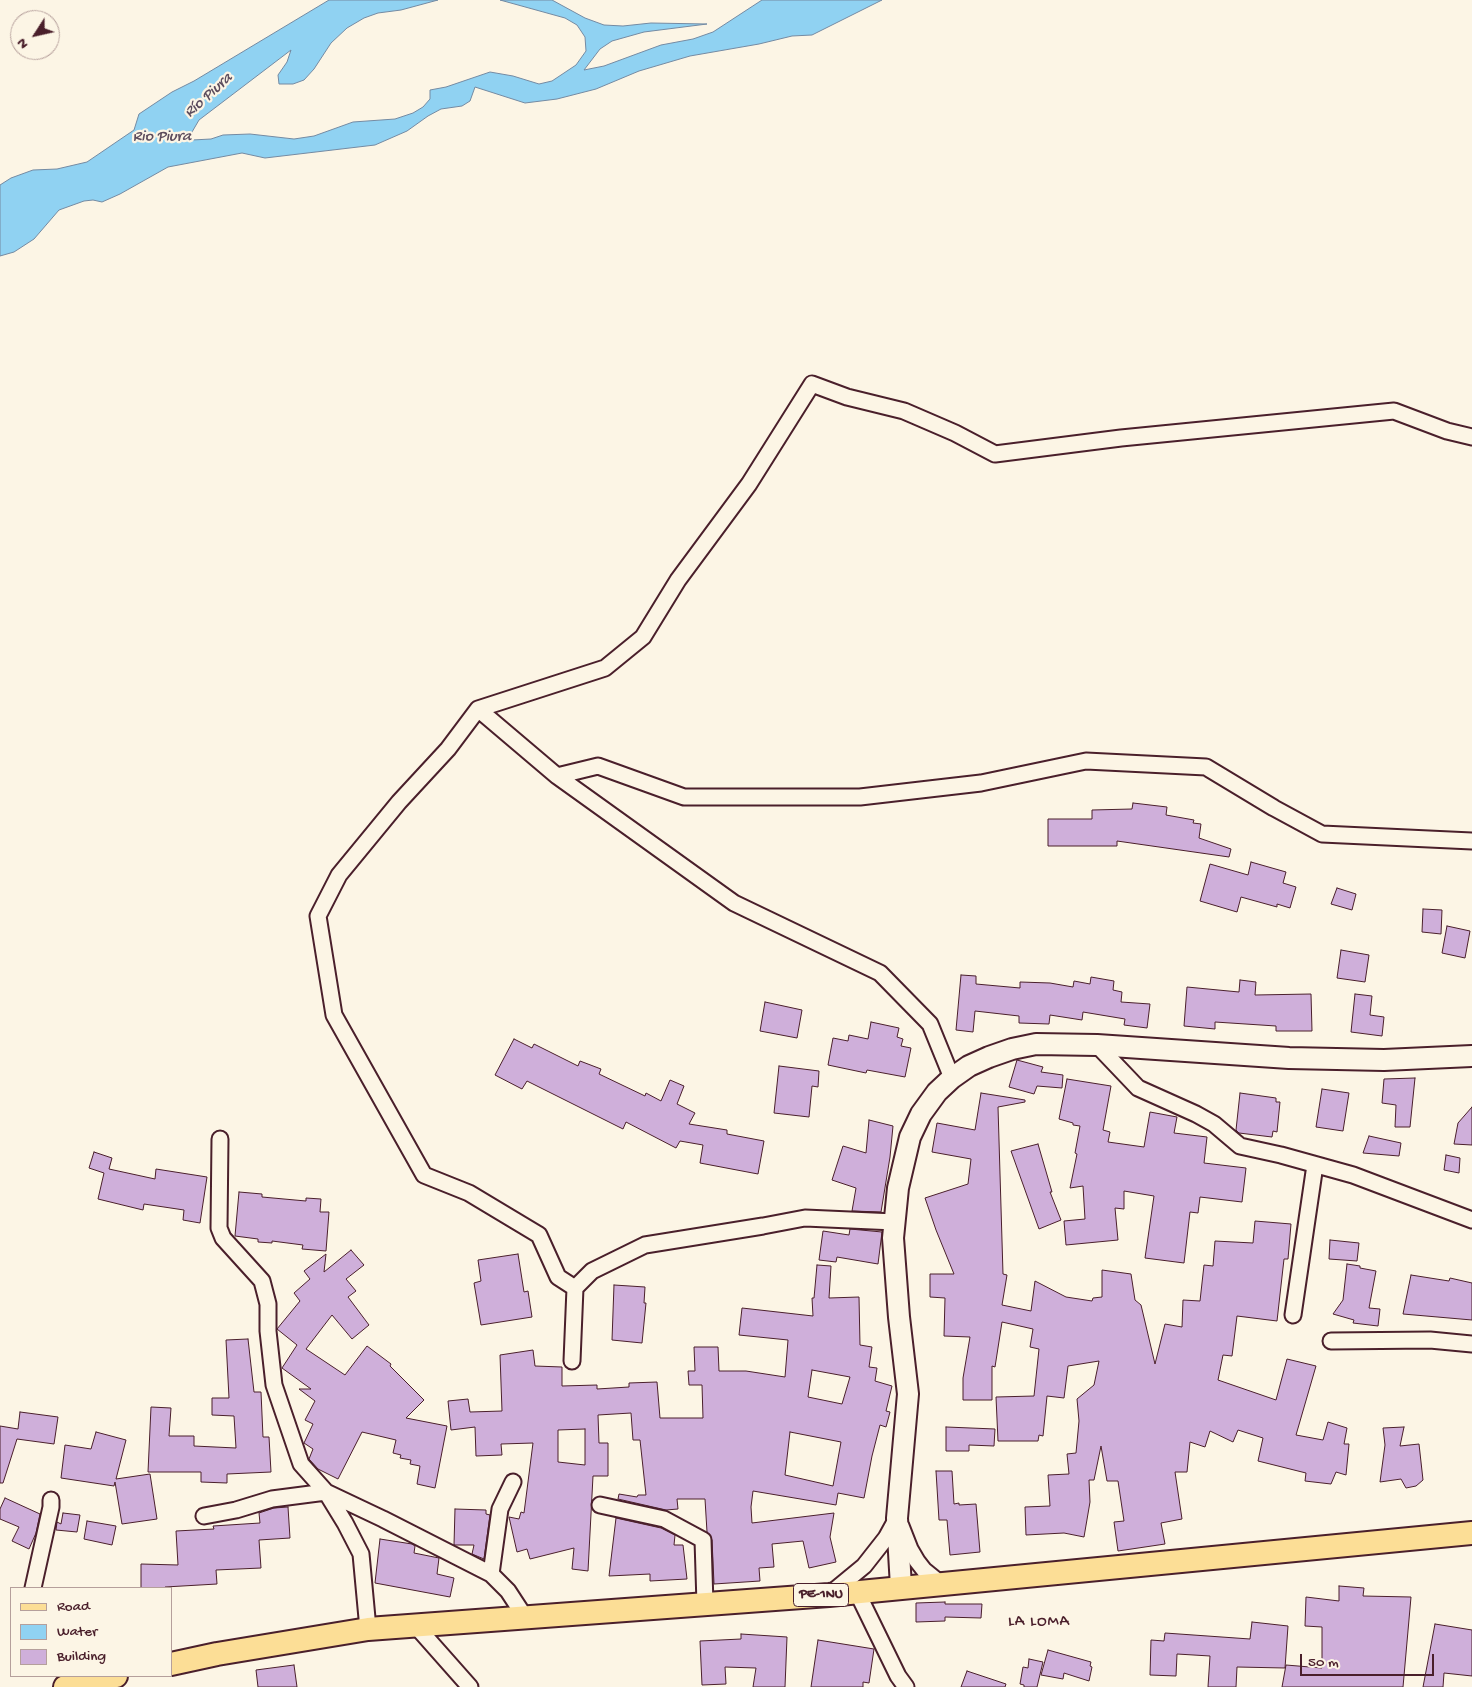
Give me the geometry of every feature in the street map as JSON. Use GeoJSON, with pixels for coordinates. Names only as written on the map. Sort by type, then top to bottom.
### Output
{"type":"FeatureCollection","features":[{"type":"Feature","properties":{"kind":"main road"},"geometry":{"type":"LineString","coordinates":[[901,1587],[898,1518],[908,1394],[899,1317],[893,1238],[898,1188],[910,1136],[921,1114],[937,1092],[952,1078],[969,1066],[989,1057],[1012,1049],[1036,1044],[1098,1045],[1289,1058],[1384,1060],[1472,1056]]}},
{"type":"Feature","properties":{"kind":"main road","name":"PE-1NU"},"geometry":{"type":"LineString","coordinates":[[172,1664],[217,1654],[368,1629],[829,1595],[1472,1533]]}},
{"type":"Feature","properties":{"kind":"main road"},"geometry":{"type":"LineString","coordinates":[[65,1683],[109,1677]]}},
{"type":"Feature","properties":{"kind":"street"},"geometry":{"type":"LineString","coordinates":[[575,1288],[558,1276],[539,1235],[469,1193],[424,1174],[334,1015],[318,916],[339,875],[399,802],[448,749],[478,709],[605,668],[644,637],[678,580],[749,484],[812,384],[847,397],[904,411],[956,433],[995,454],[1122,438],[1394,411],[1447,431],[1472,437]]}},
{"type":"Feature","properties":{"kind":"street"},"geometry":{"type":"LineString","coordinates":[[478,709],[557,776],[734,903],[880,973],[930,1024],[952,1078]]}},
{"type":"Feature","properties":{"kind":"street"},"geometry":{"type":"LineString","coordinates":[[557,776],[598,766],[684,797],[860,797],[981,783],[1086,761],[1206,767],[1322,834],[1472,841]]}},
{"type":"Feature","properties":{"kind":"street"},"geometry":{"type":"LineString","coordinates":[[1098,1045],[1138,1088],[1214,1124],[1240,1146],[1352,1175],[1472,1220]]}},
{"type":"Feature","properties":{"kind":"street"},"geometry":{"type":"LineString","coordinates":[[220,1139],[219,1228],[224,1238],[262,1281],[268,1304],[268,1331],[274,1385],[302,1464],[326,1492],[361,1554],[368,1629]]}},
{"type":"Feature","properties":{"kind":"street"},"geometry":{"type":"LineString","coordinates":[[1293,1314],[1315,1165]]}},
{"type":"Feature","properties":{"kind":"street"},"geometry":{"type":"LineString","coordinates":[[572,1361],[575,1288],[592,1271],[645,1245],[805,1218],[895,1222]]}},
{"type":"Feature","properties":{"kind":"street"},"geometry":{"type":"LineString","coordinates":[[1331,1341],[1430,1340],[1472,1344]]}},
{"type":"Feature","properties":{"kind":"street"},"geometry":{"type":"LineString","coordinates":[[492,1574],[500,1509],[513,1482]]}},
{"type":"Feature","properties":{"kind":"street"},"geometry":{"type":"LineString","coordinates":[[204,1516],[236,1510],[272,1499],[326,1492],[492,1574],[508,1591],[525,1617]]}},
{"type":"Feature","properties":{"kind":"street"},"geometry":{"type":"LineString","coordinates":[[33,1587],[51,1500]]}},
{"type":"Feature","properties":{"kind":"street"},"geometry":{"type":"LineString","coordinates":[[600,1506],[664,1519],[703,1540],[705,1604]]}},
{"type":"Feature","properties":{"kind":"street"},"geometry":{"type":"LineString","coordinates":[[898,1518],[910,1549],[917,1561],[924,1570],[940,1583]]}},
{"type":"Feature","properties":{"kind":"street"},"geometry":{"type":"LineString","coordinates":[[829,1595],[864,1566],[886,1538],[898,1518]]}},
{"type":"Feature","properties":{"kind":"street"},"geometry":{"type":"LineString","coordinates":[[857,1592],[898,1676],[906,1687]]}},
{"type":"Feature","properties":{"kind":"street"},"geometry":{"type":"LineString","coordinates":[[416,1626],[470,1687]]}},
{"type":"Feature","properties":{"kind":"water","name":"Rio Piura"},"geometry":{"type":"Polygon","coordinates":[[[329,0],[438,0],[401,10],[378,13],[364,18],[347,28],[331,43],[314,69],[304,80],[293,84],[279,84],[278,75],[287,62],[291,50],[199,120],[192,132],[192,140],[211,139],[223,135],[250,134],[294,139],[314,136],[353,122],[395,119],[413,113],[423,107],[430,99],[430,90],[446,87],[490,72],[513,76],[539,84],[552,81],[576,65],[586,51],[585,37],[577,25],[565,18],[500,0],[552,0],[585,18],[604,25],[623,26],[651,23],[707,24],[644,32],[612,41],[600,49],[584,70],[604,66],[661,45],[693,39],[713,32],[762,0],[882,0],[812,35],[792,36],[759,44],[690,56],[639,71],[596,89],[557,99],[525,103],[475,87],[470,101],[462,106],[441,109],[407,131],[375,145],[265,158],[242,153],[168,167],[102,202],[84,201],[59,210],[34,239],[14,252],[0,256],[0,185],[11,178],[33,170],[57,169],[87,162],[134,130],[139,114],[172,92],[194,81],[329,0]]]}},
{"type":"Feature","properties":{"kind":"building"},"geometry":{"type":"Polygon","coordinates":[[[1133,803],[1167,807],[1166,815],[1194,820],[1193,823],[1201,824],[1199,838],[1231,849],[1229,857],[1117,841],[1117,846],[1048,846],[1048,819],[1092,819],[1092,810],[1132,809],[1133,803]]]}},
{"type":"Feature","properties":{"kind":"building"},"geometry":{"type":"Polygon","coordinates":[[[1251,862],[1286,872],[1283,883],[1296,887],[1290,908],[1277,904],[1277,907],[1241,897],[1237,912],[1200,901],[1210,864],[1248,875],[1251,862]]]}},
{"type":"Feature","properties":{"kind":"building"},"geometry":{"type":"Polygon","coordinates":[[[1337,888],[1356,894],[1352,910],[1331,904],[1337,888]]]}},
{"type":"Feature","properties":{"kind":"building"},"geometry":{"type":"Polygon","coordinates":[[[1423,909],[1442,910],[1441,934],[1422,932],[1423,909]]]}},
{"type":"Feature","properties":{"kind":"building"},"geometry":{"type":"Polygon","coordinates":[[[1447,926],[1470,931],[1465,958],[1442,953],[1447,926]]]}},
{"type":"Feature","properties":{"kind":"building"},"geometry":{"type":"Polygon","coordinates":[[[1341,950],[1369,955],[1365,982],[1337,978],[1341,950]]]}},
{"type":"Feature","properties":{"kind":"building"},"geometry":{"type":"Polygon","coordinates":[[[961,975],[976,976],[976,984],[1020,988],[1020,982],[1050,983],[1073,987],[1074,981],[1090,984],[1091,977],[1114,981],[1113,990],[1122,992],[1121,1002],[1150,1004],[1147,1028],[1124,1025],[1125,1019],[1083,1012],[1082,1020],[1050,1015],[1049,1024],[1019,1023],[1019,1016],[975,1011],[973,1032],[956,1030],[961,975]]]}},
{"type":"Feature","properties":{"kind":"building"},"geometry":{"type":"Polygon","coordinates":[[[1240,980],[1256,982],[1255,995],[1311,994],[1312,1031],[1276,1031],[1276,1026],[1215,1022],[1215,1029],[1184,1026],[1187,987],[1239,992],[1240,980]]]}},
{"type":"Feature","properties":{"kind":"building"},"geometry":{"type":"Polygon","coordinates":[[[1355,994],[1372,996],[1370,1015],[1384,1017],[1382,1036],[1351,1032],[1355,994]]]}},
{"type":"Feature","properties":{"kind":"building"},"geometry":{"type":"Polygon","coordinates":[[[765,1002],[802,1010],[797,1038],[760,1031],[765,1002]]]}},
{"type":"Feature","properties":{"kind":"building"},"geometry":{"type":"Polygon","coordinates":[[[871,1022],[899,1028],[897,1037],[903,1039],[901,1046],[911,1048],[905,1077],[867,1070],[866,1073],[828,1065],[833,1038],[848,1041],[849,1035],[868,1039],[871,1022]]]}},
{"type":"Feature","properties":{"kind":"building"},"geometry":{"type":"Polygon","coordinates":[[[514,1039],[532,1048],[534,1044],[578,1066],[580,1061],[601,1069],[599,1074],[645,1096],[646,1093],[661,1101],[670,1080],[684,1086],[677,1104],[695,1113],[689,1124],[727,1130],[727,1134],[764,1141],[758,1174],[700,1163],[703,1145],[680,1141],[676,1148],[626,1122],[623,1129],[527,1081],[522,1089],[495,1075],[514,1039]]]}},
{"type":"Feature","properties":{"kind":"building"},"geometry":{"type":"Polygon","coordinates":[[[1017,1060],[1043,1067],[1041,1072],[1063,1075],[1062,1088],[1037,1086],[1034,1094],[1009,1087],[1017,1060]]]}},
{"type":"Feature","properties":{"kind":"building"},"geometry":{"type":"Polygon","coordinates":[[[779,1066],[819,1071],[818,1087],[812,1086],[809,1117],[774,1113],[779,1066]]]}},
{"type":"Feature","properties":{"kind":"building"},"geometry":{"type":"Polygon","coordinates":[[[1415,1078],[1410,1127],[1395,1127],[1396,1105],[1382,1103],[1384,1079],[1415,1078]]]}},
{"type":"Feature","properties":{"kind":"building"},"geometry":{"type":"Polygon","coordinates":[[[1067,1079],[1111,1086],[1103,1130],[1110,1132],[1108,1142],[1144,1147],[1150,1112],[1177,1117],[1174,1133],[1207,1137],[1204,1163],[1246,1168],[1242,1202],[1200,1197],[1198,1213],[1190,1212],[1184,1263],[1145,1258],[1154,1196],[1124,1191],[1124,1209],[1115,1208],[1118,1240],[1066,1245],[1064,1221],[1085,1219],[1083,1186],[1070,1188],[1080,1126],[1059,1119],[1067,1079]]]}},
{"type":"Feature","properties":{"kind":"building"},"geometry":{"type":"Polygon","coordinates":[[[1322,1089],[1349,1093],[1343,1131],[1316,1127],[1322,1089]]]}},
{"type":"Feature","properties":{"kind":"building"},"geometry":{"type":"Polygon","coordinates":[[[981,1093],[1025,1100],[1025,1102],[998,1107],[1003,1274],[1007,1275],[1002,1305],[1031,1311],[1035,1281],[1066,1297],[1092,1301],[1093,1298],[1102,1297],[1102,1270],[1131,1274],[1135,1300],[1141,1305],[1155,1364],[1165,1324],[1182,1327],[1183,1300],[1200,1301],[1204,1265],[1213,1266],[1215,1241],[1253,1243],[1255,1221],[1291,1224],[1288,1259],[1284,1259],[1277,1321],[1237,1316],[1232,1356],[1223,1355],[1218,1380],[1276,1400],[1287,1359],[1316,1366],[1296,1435],[1323,1440],[1328,1422],[1347,1428],[1344,1444],[1349,1444],[1346,1475],[1336,1472],[1331,1484],[1305,1481],[1306,1473],[1258,1461],[1263,1438],[1238,1430],[1233,1442],[1210,1431],[1205,1447],[1190,1442],[1187,1472],[1175,1472],[1182,1519],[1161,1523],[1165,1544],[1118,1551],[1114,1522],[1124,1521],[1118,1481],[1107,1481],[1101,1446],[1094,1480],[1089,1480],[1090,1502],[1084,1537],[1064,1533],[1026,1535],[1025,1507],[1050,1506],[1048,1475],[1069,1474],[1067,1454],[1076,1453],[1079,1421],[1077,1399],[1094,1385],[1099,1361],[1068,1366],[1064,1398],[1047,1396],[1043,1436],[1039,1435],[1038,1441],[998,1441],[996,1397],[1034,1396],[1039,1349],[1030,1347],[1033,1329],[1002,1322],[995,1367],[992,1366],[992,1400],[963,1400],[963,1378],[970,1337],[944,1336],[945,1298],[930,1297],[930,1274],[954,1274],[925,1198],[968,1184],[971,1159],[932,1152],[937,1123],[975,1130],[981,1093]]]}},
{"type":"Feature","properties":{"kind":"building"},"geometry":{"type":"Polygon","coordinates":[[[1240,1093],[1276,1098],[1276,1102],[1280,1102],[1277,1132],[1273,1131],[1272,1137],[1239,1133],[1236,1130],[1240,1093]]]}},
{"type":"Feature","properties":{"kind":"building"},"geometry":{"type":"Polygon","coordinates":[[[1472,1107],[1472,1145],[1454,1144],[1458,1123],[1472,1107]]]}},
{"type":"Feature","properties":{"kind":"building"},"geometry":{"type":"Polygon","coordinates":[[[869,1120],[893,1126],[881,1212],[852,1211],[856,1188],[832,1180],[843,1146],[866,1153],[869,1120]]]}},
{"type":"Feature","properties":{"kind":"building"},"geometry":{"type":"Polygon","coordinates":[[[1369,1136],[1401,1143],[1399,1156],[1363,1153],[1369,1136]]]}},
{"type":"Feature","properties":{"kind":"building"},"geometry":{"type":"Polygon","coordinates":[[[1038,1144],[1052,1192],[1050,1192],[1061,1220],[1039,1229],[1011,1151],[1038,1144]]]}},
{"type":"Feature","properties":{"kind":"building"},"geometry":{"type":"Polygon","coordinates":[[[94,1152],[112,1158],[109,1169],[155,1179],[156,1169],[207,1177],[200,1223],[183,1220],[184,1210],[144,1204],[143,1210],[98,1199],[104,1173],[89,1168],[94,1152]]]}},
{"type":"Feature","properties":{"kind":"building"},"geometry":{"type":"Polygon","coordinates":[[[1446,1155],[1460,1158],[1459,1173],[1444,1170],[1446,1155]]]}},
{"type":"Feature","properties":{"kind":"building"},"geometry":{"type":"Polygon","coordinates":[[[239,1192],[262,1194],[262,1197],[306,1201],[306,1198],[321,1199],[320,1212],[329,1212],[326,1251],[302,1249],[303,1245],[272,1241],[272,1243],[258,1242],[258,1239],[235,1236],[239,1192]]]}},
{"type":"Feature","properties":{"kind":"building"},"geometry":{"type":"Polygon","coordinates":[[[850,1229],[882,1232],[878,1264],[837,1257],[836,1262],[819,1260],[823,1231],[849,1235],[850,1229]]]}},
{"type":"Feature","properties":{"kind":"building"},"geometry":{"type":"Polygon","coordinates":[[[1330,1240],[1359,1243],[1357,1261],[1329,1259],[1330,1240]]]}},
{"type":"Feature","properties":{"kind":"building"},"geometry":{"type":"Polygon","coordinates":[[[351,1250],[364,1265],[346,1279],[356,1291],[348,1297],[369,1325],[352,1339],[332,1315],[306,1349],[345,1375],[367,1346],[391,1364],[390,1366],[424,1400],[406,1418],[447,1426],[435,1488],[417,1484],[420,1466],[410,1464],[411,1460],[400,1458],[401,1455],[393,1453],[396,1440],[362,1432],[338,1479],[318,1469],[309,1459],[313,1449],[304,1443],[313,1424],[305,1420],[315,1401],[299,1389],[311,1389],[282,1368],[297,1345],[277,1329],[300,1301],[294,1293],[310,1279],[304,1271],[326,1254],[324,1272],[351,1250]]]}},
{"type":"Feature","properties":{"kind":"building"},"geometry":{"type":"Polygon","coordinates":[[[518,1254],[524,1292],[528,1291],[532,1317],[481,1325],[474,1283],[481,1281],[478,1260],[518,1254]]]}},
{"type":"Feature","properties":{"kind":"building"},"geometry":{"type":"Polygon","coordinates":[[[1347,1264],[1376,1271],[1369,1308],[1380,1309],[1378,1326],[1353,1323],[1354,1320],[1333,1314],[1343,1300],[1347,1264]]]}},
{"type":"Feature","properties":{"kind":"building"},"geometry":{"type":"Polygon","coordinates":[[[817,1265],[831,1266],[829,1298],[859,1297],[860,1345],[872,1347],[869,1367],[877,1368],[875,1381],[892,1386],[886,1411],[890,1412],[886,1427],[880,1425],[864,1498],[838,1493],[836,1505],[753,1491],[752,1523],[834,1513],[830,1537],[836,1562],[809,1568],[803,1541],[772,1544],[774,1567],[759,1568],[760,1581],[714,1584],[712,1540],[707,1532],[705,1499],[677,1499],[678,1509],[666,1510],[618,1499],[619,1494],[637,1497],[638,1495],[646,1495],[640,1440],[633,1440],[631,1413],[598,1415],[599,1443],[608,1443],[608,1476],[593,1476],[588,1571],[572,1569],[574,1548],[530,1559],[527,1549],[517,1552],[509,1517],[519,1519],[521,1512],[524,1513],[533,1443],[501,1444],[502,1455],[476,1456],[475,1427],[451,1430],[448,1401],[468,1399],[470,1412],[502,1411],[500,1355],[533,1350],[535,1366],[562,1367],[562,1386],[597,1385],[597,1389],[629,1387],[629,1383],[657,1382],[660,1418],[703,1418],[702,1385],[689,1385],[688,1371],[695,1371],[694,1347],[718,1347],[719,1371],[746,1371],[785,1377],[788,1340],[739,1335],[742,1308],[813,1316],[812,1298],[814,1298],[817,1265]],[[812,1370],[808,1397],[842,1404],[850,1377],[812,1370]],[[585,1429],[558,1430],[558,1462],[585,1465],[585,1429]],[[790,1432],[785,1475],[833,1486],[841,1442],[790,1432]]]}},
{"type":"Feature","properties":{"kind":"building"},"geometry":{"type":"Polygon","coordinates":[[[1411,1275],[1449,1281],[1450,1278],[1472,1283],[1472,1320],[1403,1314],[1411,1275]]]}},
{"type":"Feature","properties":{"kind":"building"},"geometry":{"type":"Polygon","coordinates":[[[614,1285],[645,1287],[644,1303],[646,1303],[642,1343],[612,1340],[614,1285]]]}},
{"type":"Feature","properties":{"kind":"building"},"geometry":{"type":"Polygon","coordinates":[[[248,1339],[254,1392],[261,1392],[263,1437],[269,1437],[271,1472],[227,1474],[227,1483],[201,1482],[201,1472],[148,1472],[151,1407],[171,1408],[169,1436],[194,1436],[194,1446],[236,1448],[234,1416],[212,1415],[212,1398],[229,1398],[226,1340],[248,1339]]]}},
{"type":"Feature","properties":{"kind":"building"},"geometry":{"type":"Polygon","coordinates":[[[20,1412],[58,1417],[54,1444],[17,1439],[3,1483],[0,1483],[0,1426],[18,1429],[20,1412]]]}},
{"type":"Feature","properties":{"kind":"building"},"geometry":{"type":"Polygon","coordinates":[[[946,1427],[995,1429],[994,1446],[969,1445],[969,1451],[946,1451],[946,1427]]]}},
{"type":"Feature","properties":{"kind":"building"},"geometry":{"type":"Polygon","coordinates":[[[1404,1427],[1400,1446],[1419,1444],[1423,1480],[1416,1486],[1406,1488],[1401,1479],[1380,1482],[1385,1445],[1383,1428],[1404,1427]]]}},
{"type":"Feature","properties":{"kind":"building"},"geometry":{"type":"Polygon","coordinates":[[[96,1432],[126,1440],[116,1479],[150,1474],[157,1519],[122,1524],[115,1482],[114,1486],[61,1478],[65,1445],[91,1449],[96,1432]]]}},
{"type":"Feature","properties":{"kind":"building"},"geometry":{"type":"Polygon","coordinates":[[[936,1471],[952,1471],[954,1504],[976,1504],[980,1552],[950,1555],[947,1520],[939,1520],[936,1471]]]}},
{"type":"Feature","properties":{"kind":"building"},"geometry":{"type":"Polygon","coordinates":[[[5,1498],[40,1514],[36,1533],[29,1549],[12,1541],[19,1527],[0,1519],[0,1509],[5,1498]]]}},
{"type":"Feature","properties":{"kind":"building"},"geometry":{"type":"Polygon","coordinates":[[[288,1507],[290,1538],[259,1540],[261,1568],[216,1570],[217,1584],[141,1587],[141,1564],[178,1565],[176,1531],[214,1529],[213,1526],[260,1523],[259,1513],[274,1508],[288,1507]]]}},
{"type":"Feature","properties":{"kind":"building"},"geometry":{"type":"Polygon","coordinates":[[[455,1509],[486,1510],[486,1514],[490,1515],[484,1559],[472,1554],[474,1545],[454,1545],[455,1509]]]}},
{"type":"Feature","properties":{"kind":"building"},"geometry":{"type":"Polygon","coordinates":[[[63,1513],[80,1515],[77,1532],[56,1530],[57,1522],[61,1524],[63,1513]]]}},
{"type":"Feature","properties":{"kind":"building"},"geometry":{"type":"Polygon","coordinates":[[[616,1518],[661,1528],[675,1535],[674,1545],[683,1545],[687,1579],[650,1581],[650,1574],[609,1576],[616,1518]]]}},
{"type":"Feature","properties":{"kind":"building"},"geometry":{"type":"Polygon","coordinates":[[[87,1521],[116,1526],[112,1545],[84,1539],[87,1521]]]}},
{"type":"Feature","properties":{"kind":"building"},"geometry":{"type":"Polygon","coordinates":[[[380,1539],[412,1544],[415,1546],[414,1553],[439,1558],[437,1574],[454,1578],[450,1597],[375,1583],[380,1539]]]}},
{"type":"Feature","properties":{"kind":"building"},"geometry":{"type":"Polygon","coordinates":[[[1339,1586],[1364,1588],[1363,1596],[1411,1597],[1403,1687],[1282,1687],[1286,1665],[1322,1668],[1322,1627],[1305,1626],[1306,1597],[1339,1601],[1339,1586]]]}},
{"type":"Feature","properties":{"kind":"building"},"geometry":{"type":"Polygon","coordinates":[[[945,1602],[945,1604],[982,1604],[981,1618],[945,1617],[945,1621],[916,1622],[916,1603],[945,1602]]]}},
{"type":"Feature","properties":{"kind":"building"},"geometry":{"type":"Polygon","coordinates":[[[1252,1622],[1288,1626],[1285,1668],[1237,1667],[1236,1687],[1208,1687],[1210,1656],[1177,1654],[1176,1676],[1150,1675],[1151,1640],[1164,1641],[1165,1633],[1250,1639],[1252,1622]]]}},
{"type":"Feature","properties":{"kind":"building"},"geometry":{"type":"Polygon","coordinates":[[[1435,1624],[1472,1630],[1472,1676],[1444,1673],[1443,1687],[1423,1687],[1435,1624]]]}},
{"type":"Feature","properties":{"kind":"building"},"geometry":{"type":"Polygon","coordinates":[[[741,1634],[787,1637],[785,1687],[753,1687],[756,1668],[725,1667],[726,1684],[702,1685],[700,1641],[741,1639],[741,1634]]]}},
{"type":"Feature","properties":{"kind":"building"},"geometry":{"type":"Polygon","coordinates":[[[818,1640],[874,1649],[869,1683],[863,1682],[863,1687],[811,1687],[818,1640]]]}},
{"type":"Feature","properties":{"kind":"building"},"geometry":{"type":"Polygon","coordinates":[[[1048,1650],[1091,1662],[1090,1666],[1092,1667],[1089,1681],[1064,1673],[1063,1679],[1041,1675],[1048,1650]]]}},
{"type":"Feature","properties":{"kind":"building"},"geometry":{"type":"Polygon","coordinates":[[[1029,1659],[1043,1662],[1037,1687],[1024,1687],[1024,1685],[1020,1684],[1023,1667],[1028,1668],[1029,1659]]]}},
{"type":"Feature","properties":{"kind":"building"},"geometry":{"type":"Polygon","coordinates":[[[294,1665],[297,1687],[258,1687],[256,1670],[294,1665]]]}},
{"type":"Feature","properties":{"kind":"building"},"geometry":{"type":"Polygon","coordinates":[[[967,1671],[1006,1684],[1005,1687],[961,1687],[967,1671]]]}},
{"type":"Feature","properties":{"kind":"district","name":"LA LOMA"},"geometry":{"type":"Point","coordinates":[1039,1623]}},
{"type":"Feature","properties":{"kind":"water label","name":"Río Piura"},"geometry":{"type":"Point","coordinates":[209,96]}}]}
